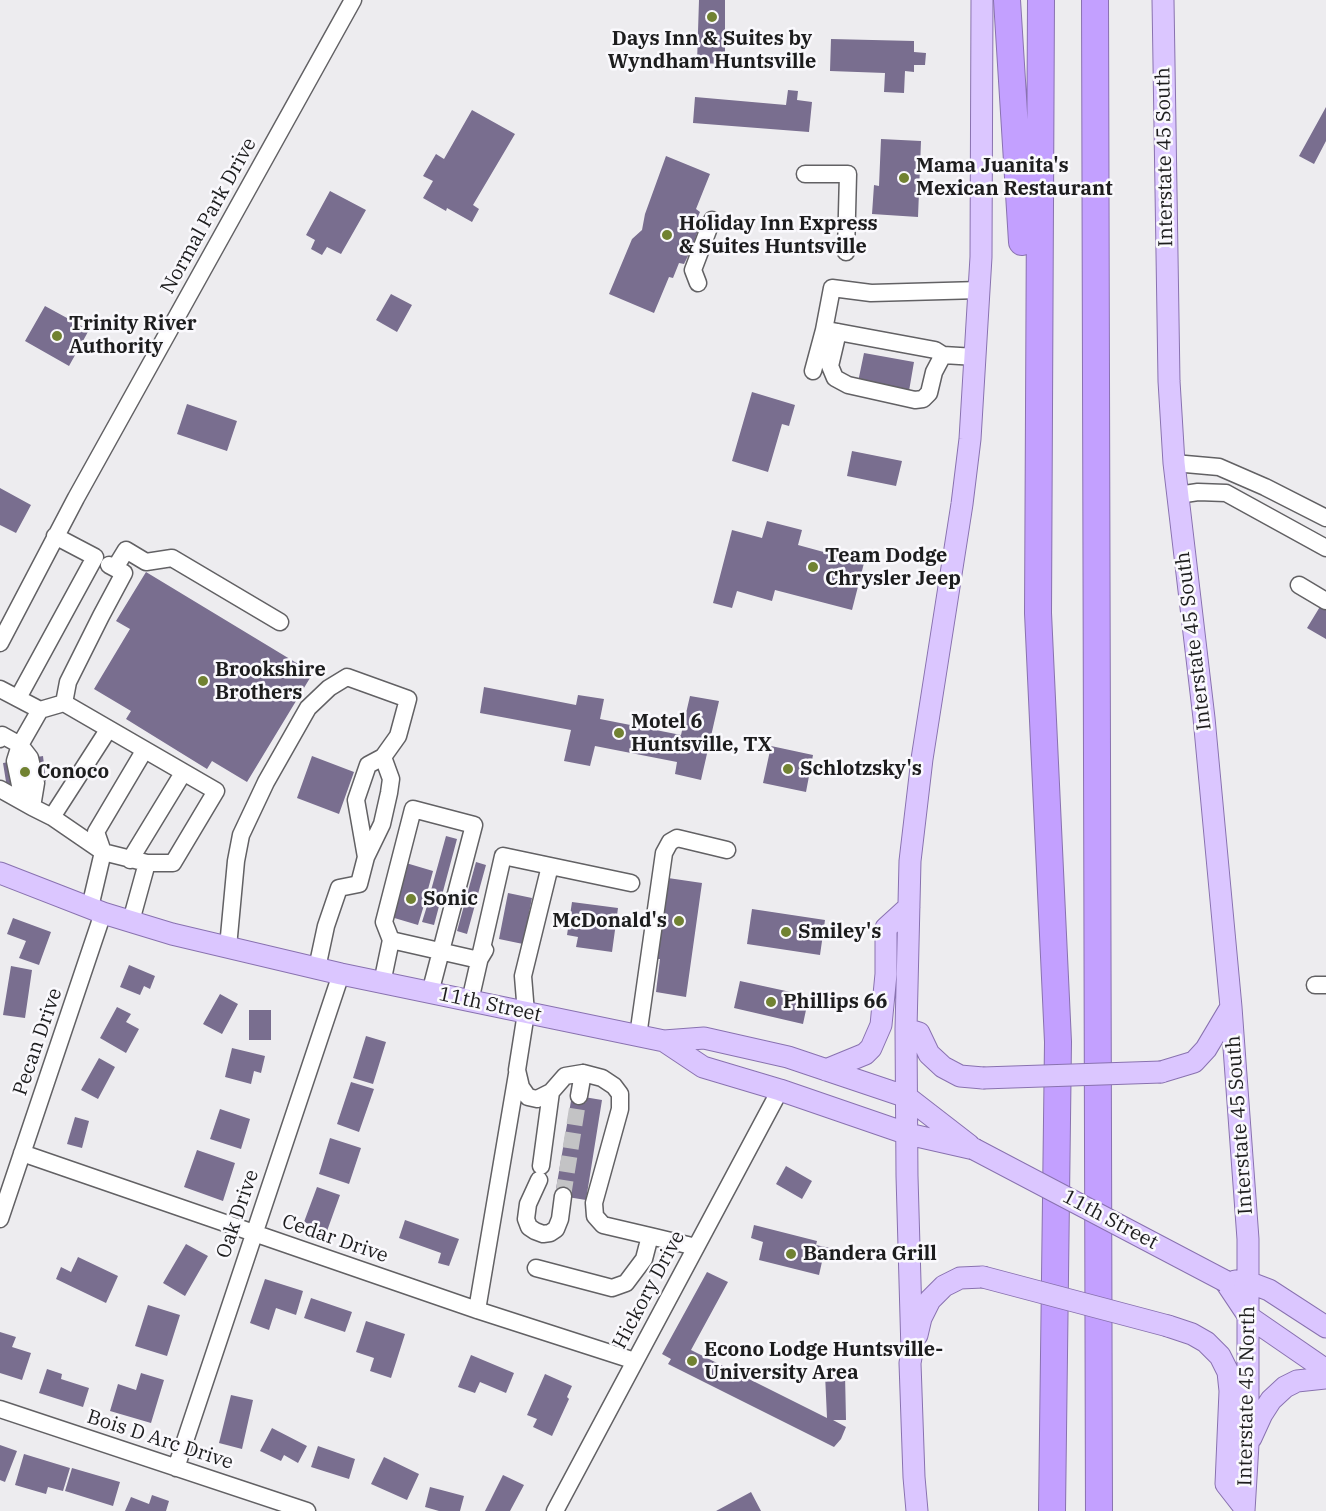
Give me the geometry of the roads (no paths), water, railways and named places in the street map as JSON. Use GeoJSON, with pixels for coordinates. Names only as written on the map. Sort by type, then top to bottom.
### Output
{"type":"FeatureCollection","features":[{"type":"Feature","properties":{"kind":"highway"},"geometry":{"type":"LineString","coordinates":[[1007,0],[1021,206],[1030,471],[1038,564]]}},
{"type":"Feature","properties":{"kind":"highway"},"geometry":{"type":"LineString","coordinates":[[1041,0],[1038,564],[1058,1042],[1051,1511]]}},
{"type":"Feature","properties":{"kind":"highway"},"geometry":{"type":"LineString","coordinates":[[1095,0],[1099,1511]]}},
{"type":"Feature","properties":{"kind":"main road"},"geometry":{"type":"LineString","coordinates":[[912,1352],[906,1029],[910,861],[922,759],[962,504],[976,357],[980,290],[982,0]]}},
{"type":"Feature","properties":{"kind":"main road","name":"Interstate 45 South"},"geometry":{"type":"LineString","coordinates":[[1163,0],[1169,381],[1174,463],[1204,718],[1231,1007],[1248,1239],[1248,1282]]}},
{"type":"Feature","properties":{"kind":"main road","name":"11th Street"},"geometry":{"type":"LineString","coordinates":[[0,873],[131,921],[341,974],[664,1041],[704,1038],[788,1057],[908,1097],[974,1149],[1225,1281],[1248,1282]]}},
{"type":"Feature","properties":{"kind":"main road"},"geometry":{"type":"LineString","coordinates":[[826,1070],[865,1054],[871,1048],[881,1025],[886,974],[886,928],[909,907]]}},
{"type":"Feature","properties":{"kind":"main road"},"geometry":{"type":"LineString","coordinates":[[906,1029],[920,1033],[929,1054],[943,1068],[960,1076],[983,1078],[1161,1072],[1194,1062],[1206,1049],[1231,1007]]}},
{"type":"Feature","properties":{"kind":"main road"},"geometry":{"type":"LineString","coordinates":[[664,1041],[736,1058],[742,1057],[747,1048]]}},
{"type":"Feature","properties":{"kind":"main road","name":"11th Street"},"geometry":{"type":"LineString","coordinates":[[664,1041],[703,1066],[908,1134],[974,1149]]}},
{"type":"Feature","properties":{"kind":"main road"},"geometry":{"type":"LineString","coordinates":[[917,1511],[910,1363],[921,1318],[930,1300],[944,1286],[960,1278],[983,1276],[1167,1326],[1192,1334],[1206,1342],[1220,1356],[1228,1372],[1230,1391],[1226,1484],[1244,1509]]}},
{"type":"Feature","properties":{"kind":"main road"},"geometry":{"type":"LineString","coordinates":[[1225,1281],[1249,1317],[1326,1370]]}},
{"type":"Feature","properties":{"kind":"main road"},"geometry":{"type":"LineString","coordinates":[[1248,1282],[1269,1290],[1326,1327]]}},
{"type":"Feature","properties":{"kind":"main road","name":"Interstate 45 North"},"geometry":{"type":"LineString","coordinates":[[1244,1509],[1248,1444],[1248,1282]]}},
{"type":"Feature","properties":{"kind":"main road"},"geometry":{"type":"LineString","coordinates":[[1248,1444],[1271,1400],[1285,1387],[1297,1381],[1326,1378]]}},
{"type":"Feature","properties":{"kind":"street","name":"Normal Park Drive"},"geometry":{"type":"LineString","coordinates":[[0,643],[55,536],[353,0]]}},
{"type":"Feature","properties":{"kind":"street"},"geometry":{"type":"LineString","coordinates":[[805,174],[848,174],[846,252]]}},
{"type":"Feature","properties":{"kind":"street"},"geometry":{"type":"LineString","coordinates":[[698,284],[693,270],[712,220]]}},
{"type":"Feature","properties":{"kind":"street"},"geometry":{"type":"LineString","coordinates":[[943,355],[934,372],[928,393],[923,399],[915,400],[848,385],[835,378],[830,366],[832,288],[871,293],[980,290]]}},
{"type":"Feature","properties":{"kind":"street"},"geometry":{"type":"LineString","coordinates":[[831,331],[935,350],[943,355],[976,357]]}},
{"type":"Feature","properties":{"kind":"street"},"geometry":{"type":"LineString","coordinates":[[813,371],[831,331]]}},
{"type":"Feature","properties":{"kind":"street"},"geometry":{"type":"LineString","coordinates":[[1174,463],[1218,467],[1265,487],[1326,518]]}},
{"type":"Feature","properties":{"kind":"street"},"geometry":{"type":"LineString","coordinates":[[1178,495],[1198,492],[1226,493],[1326,548]]}},
{"type":"Feature","properties":{"kind":"street"},"geometry":{"type":"LineString","coordinates":[[55,536],[124,573],[68,682],[64,703]]}},
{"type":"Feature","properties":{"kind":"street"},"geometry":{"type":"LineString","coordinates":[[115,568],[126,550],[146,562],[172,558],[280,622]]}},
{"type":"Feature","properties":{"kind":"street"},"geometry":{"type":"LineString","coordinates":[[18,698],[95,557]]}},
{"type":"Feature","properties":{"kind":"street"},"geometry":{"type":"LineString","coordinates":[[1299,585],[1326,601]]}},
{"type":"Feature","properties":{"kind":"street"},"geometry":{"type":"LineString","coordinates":[[228,947],[236,861],[241,835],[266,782],[308,708],[329,688],[347,677],[408,699],[398,736],[383,757],[368,765],[356,800],[366,857]]}},
{"type":"Feature","properties":{"kind":"street"},"geometry":{"type":"LineString","coordinates":[[0,689],[40,710]]}},
{"type":"Feature","properties":{"kind":"street"},"geometry":{"type":"LineString","coordinates":[[0,789],[32,807],[52,817],[103,852],[138,861],[173,863],[216,791],[64,703],[40,710],[20,745],[15,761],[20,785],[32,807]]}},
{"type":"Feature","properties":{"kind":"street"},"geometry":{"type":"LineString","coordinates":[[52,817],[108,730]]}},
{"type":"Feature","properties":{"kind":"street"},"geometry":{"type":"LineString","coordinates":[[0,739],[2,735],[20,745]]}},
{"type":"Feature","properties":{"kind":"street","name":"Pecan Drive"},"geometry":{"type":"LineString","coordinates":[[0,1219],[97,910],[103,852],[96,832],[144,751]]}},
{"type":"Feature","properties":{"kind":"street"},"geometry":{"type":"LineString","coordinates":[[316,968],[326,926],[339,888],[359,885],[366,857],[382,824],[391,779],[383,757]]}},
{"type":"Feature","properties":{"kind":"street"},"geometry":{"type":"LineString","coordinates":[[131,921],[138,861],[183,773]]}},
{"type":"Feature","properties":{"kind":"street"},"geometry":{"type":"LineString","coordinates":[[382,983],[391,940],[384,922],[412,809],[474,825],[430,993]]}},
{"type":"Feature","properties":{"kind":"street"},"geometry":{"type":"LineString","coordinates":[[638,1036],[664,852],[670,842],[677,838],[727,850]]}},
{"type":"Feature","properties":{"kind":"street"},"geometry":{"type":"LineString","coordinates":[[470,1001],[501,861],[550,866],[631,884]]}},
{"type":"Feature","properties":{"kind":"street"},"geometry":{"type":"LineString","coordinates":[[477,1310],[526,1013],[523,976],[550,866]]}},
{"type":"Feature","properties":{"kind":"street"},"geometry":{"type":"LineString","coordinates":[[391,940],[479,960]]}},
{"type":"Feature","properties":{"kind":"street","name":"Oak Drive"},"geometry":{"type":"LineString","coordinates":[[176,1468],[341,974]]}},
{"type":"Feature","properties":{"kind":"street"},"geometry":{"type":"LineString","coordinates":[[517,1070],[521,1088],[528,1098],[537,1099],[551,1092],[566,1076],[583,1074],[602,1078],[614,1086],[620,1094],[620,1109],[594,1203],[596,1215],[603,1226],[696,1248]]}},
{"type":"Feature","properties":{"kind":"street"},"geometry":{"type":"LineString","coordinates":[[579,1096],[583,1074]]}},
{"type":"Feature","properties":{"kind":"street","name":"Hickory Drive"},"geometry":{"type":"LineString","coordinates":[[555,1511],[780,1090]]}},
{"type":"Feature","properties":{"kind":"street"},"geometry":{"type":"LineString","coordinates":[[551,1092],[540,1173],[528,1204],[526,1219],[529,1227],[535,1231],[550,1233],[556,1229],[560,1219],[563,1196]]}},
{"type":"Feature","properties":{"kind":"street","name":"Cedar Drive"},"geometry":{"type":"LineString","coordinates":[[22,1153],[477,1310],[635,1361]]}},
{"type":"Feature","properties":{"kind":"street"},"geometry":{"type":"LineString","coordinates":[[536,1268],[612,1287],[626,1283],[644,1259],[650,1236]]}},
{"type":"Feature","properties":{"kind":"street","name":"Bois D Arc Drive"},"geometry":{"type":"LineString","coordinates":[[0,1409],[307,1511]]}},
{"type":"Feature","properties":{"kind":"tunnel"},"geometry":{"type":"LineString","coordinates":[[563,1196],[579,1096]]}},
{"type":"Feature","properties":{"kind":"place","name":"Days Inn & Suites by Wyndham Huntsville"},"geometry":{"type":"Point","coordinates":[712,17]}},
{"type":"Feature","properties":{"kind":"place","name":"Mama Juanita's Mexican Restaurant"},"geometry":{"type":"Point","coordinates":[904,178]}},
{"type":"Feature","properties":{"kind":"place","name":"Holiday Inn Express & Suites Huntsville"},"geometry":{"type":"Point","coordinates":[667,235]}},
{"type":"Feature","properties":{"kind":"place","name":"Trinity River Authority"},"geometry":{"type":"Point","coordinates":[57,336]}},
{"type":"Feature","properties":{"kind":"place","name":"Team Dodge Chrysler Jeep"},"geometry":{"type":"Point","coordinates":[813,567]}},
{"type":"Feature","properties":{"kind":"place","name":"Brookshire Brothers"},"geometry":{"type":"Point","coordinates":[203,681]}},
{"type":"Feature","properties":{"kind":"place","name":"Motel 6 Huntsville, TX"},"geometry":{"type":"Point","coordinates":[619,733]}},
{"type":"Feature","properties":{"kind":"place","name":"Schlotzsky's"},"geometry":{"type":"Point","coordinates":[788,769]}},
{"type":"Feature","properties":{"kind":"place","name":"Conoco"},"geometry":{"type":"Point","coordinates":[25,772]}},
{"type":"Feature","properties":{"kind":"place","name":"Sonic"},"geometry":{"type":"Point","coordinates":[411,899]}},
{"type":"Feature","properties":{"kind":"place","name":"McDonald's"},"geometry":{"type":"Point","coordinates":[679,921]}},
{"type":"Feature","properties":{"kind":"place","name":"Smiley's"},"geometry":{"type":"Point","coordinates":[786,932]}},
{"type":"Feature","properties":{"kind":"place","name":"Phillips 66"},"geometry":{"type":"Point","coordinates":[771,1002]}},
{"type":"Feature","properties":{"kind":"place","name":"Bandera Grill"},"geometry":{"type":"Point","coordinates":[791,1254]}},
{"type":"Feature","properties":{"kind":"place","name":"Econo Lodge Huntsville- University Area"},"geometry":{"type":"Point","coordinates":[692,1361]}}]}
